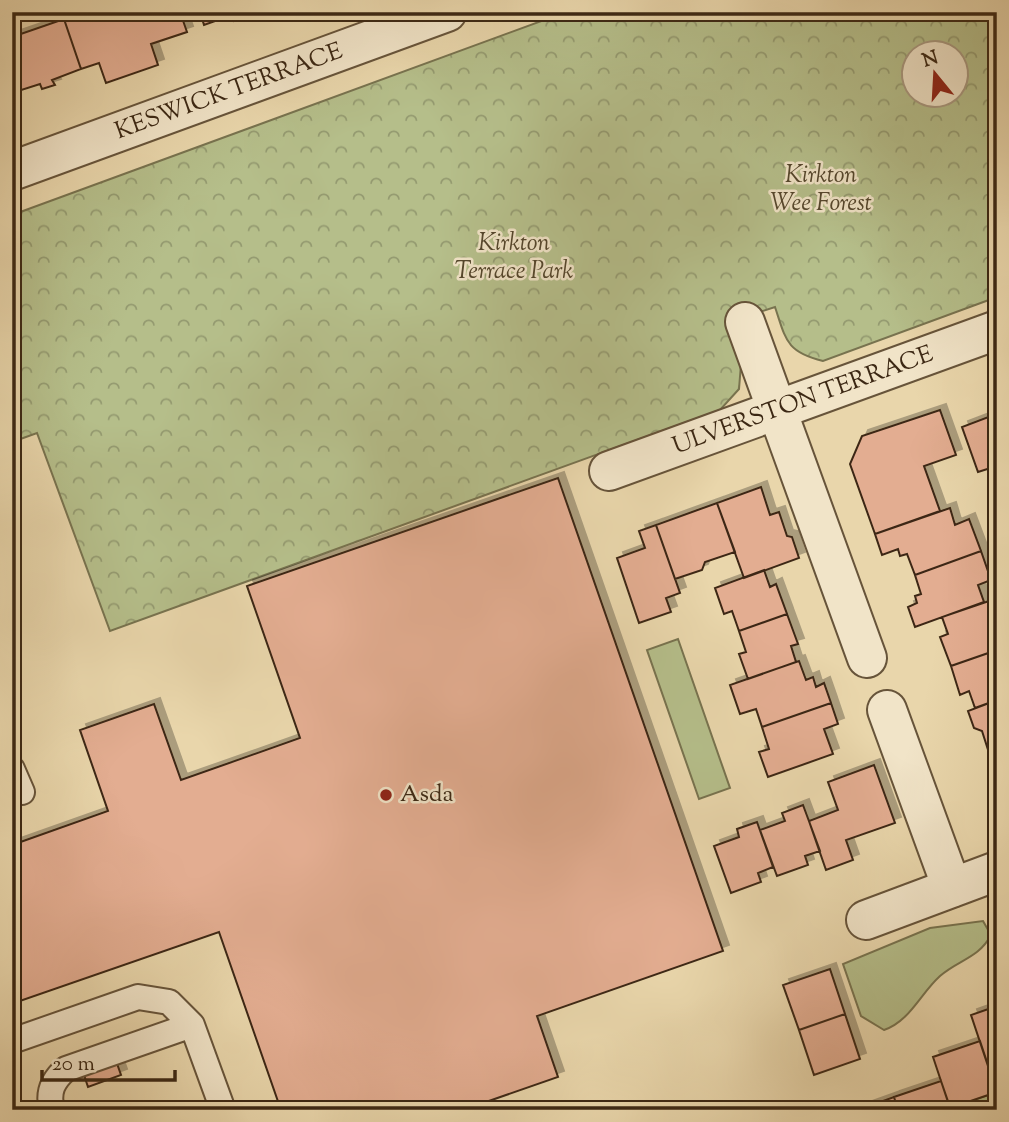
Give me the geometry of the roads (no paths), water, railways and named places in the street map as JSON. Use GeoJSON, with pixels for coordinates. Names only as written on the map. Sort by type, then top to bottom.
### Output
{"type":"FeatureCollection","features":[{"type":"Feature","properties":{"kind":"street","name":"KESWICK TERRACE"},"geometry":{"type":"LineString","coordinates":[[12,171],[447,12]]}},
{"type":"Feature","properties":{"kind":"street"},"geometry":{"type":"LineString","coordinates":[[745,322],[867,658]]}},
{"type":"Feature","properties":{"kind":"street","name":"ULVERSTON TERRACE"},"geometry":{"type":"LineString","coordinates":[[609,471],[997,330]]}},
{"type":"Feature","properties":{"kind":"street"},"geometry":{"type":"LineString","coordinates":[[887,710],[952,888]]}},
{"type":"Feature","properties":{"kind":"street"},"geometry":{"type":"LineString","coordinates":[[866,920],[997,871]]}},
{"type":"Feature","properties":{"kind":"lane"},"geometry":{"type":"LineString","coordinates":[[12,769],[22,792]]}},
{"type":"Feature","properties":{"kind":"lane"},"geometry":{"type":"LineString","coordinates":[[12,1041],[138,997],[169,1002],[192,1025],[216,1108]]}},
{"type":"Feature","properties":{"kind":"lane"},"geometry":{"type":"LineString","coordinates":[[52,1110],[51,1090],[56,1078],[66,1069],[192,1025]]}},
{"type":"Feature","properties":{"kind":"place","name":"Asda"},"geometry":{"type":"Point","coordinates":[386,795]}},
{"type":"Feature","properties":{"kind":"park label","name":"Kirkton Wee Forest"},"geometry":{"type":"Point","coordinates":[821,190]}},
{"type":"Feature","properties":{"kind":"park label","name":"Kirkton Terrace Park"},"geometry":{"type":"Point","coordinates":[514,258]}}]}
